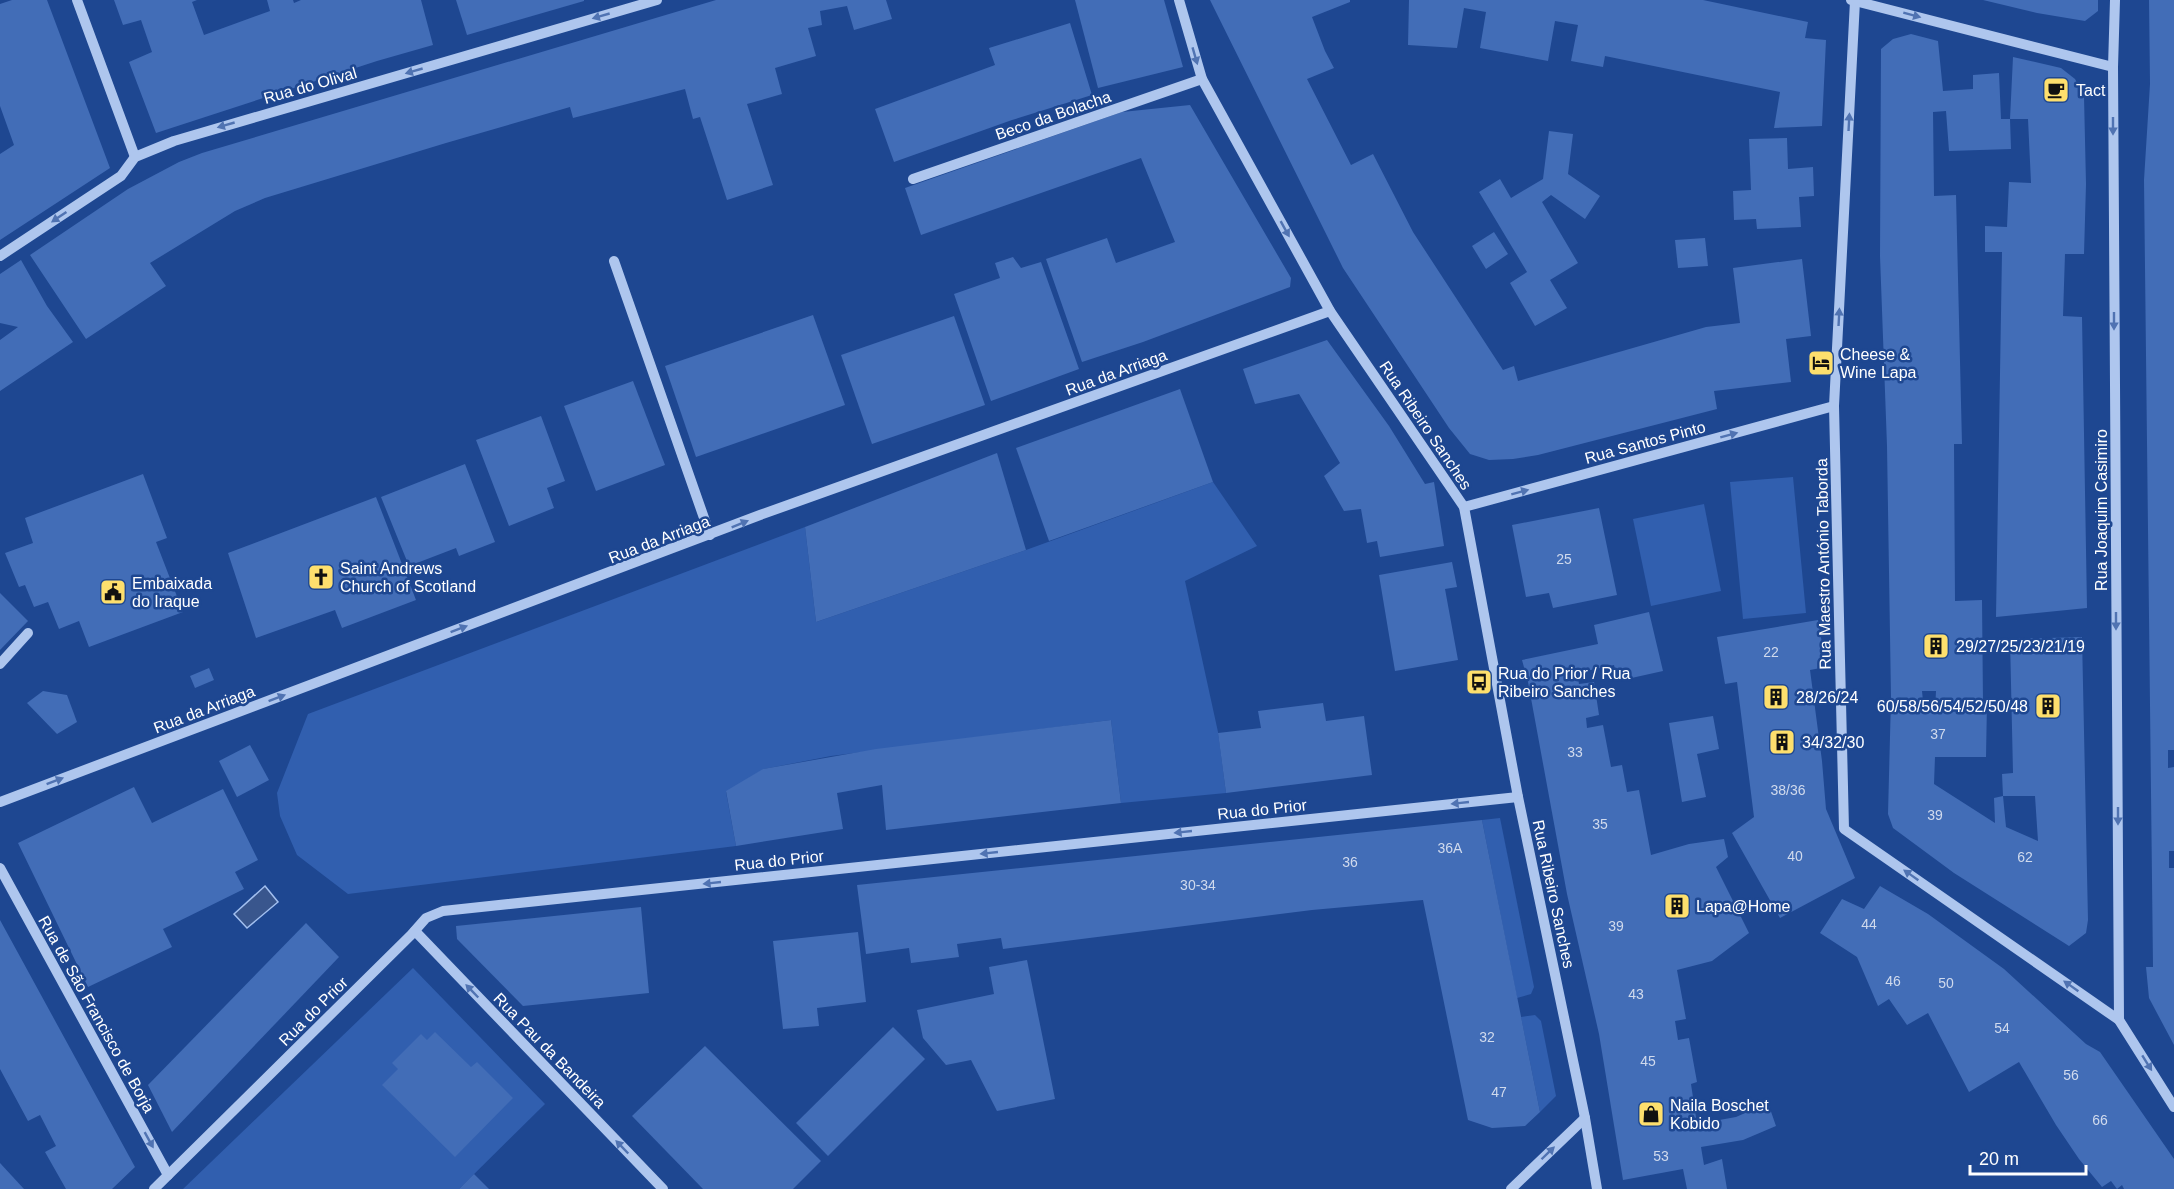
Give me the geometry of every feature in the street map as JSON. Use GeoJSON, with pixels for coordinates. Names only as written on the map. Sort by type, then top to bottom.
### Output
{"type":"FeatureCollection","features":[{"type":"Feature","properties":{"kind":"street"},"geometry":{"type":"LineString","coordinates":[[0,256],[121,177],[135,156],[77,0]]}},
{"type":"Feature","properties":{"kind":"street","name":"Rua Ribeiro Sanches"},"geometry":{"type":"LineString","coordinates":[[1179,0],[1202,79],[1330,311],[1464,507],[1518,797],[1585,1118],[1597,1189]]}},
{"type":"Feature","properties":{"kind":"street"},"geometry":{"type":"LineString","coordinates":[[1851,0],[2113,67]]}},
{"type":"Feature","properties":{"kind":"street","name":"Rua Joaquim Casimiro"},"geometry":{"type":"LineString","coordinates":[[2115,0],[2113,67],[2119,1020]]}},
{"type":"Feature","properties":{"kind":"street","name":"Rua do Olival"},"geometry":{"type":"LineString","coordinates":[[135,156],[174,141],[651,1]]}},
{"type":"Feature","properties":{"kind":"street","name":"Rua Maestro António Taborda"},"geometry":{"type":"LineString","coordinates":[[1855,1],[1834,406],[1844,829],[2119,1020]]}},
{"type":"Feature","properties":{"kind":"street","name":"Beco da Bolacha"},"geometry":{"type":"LineString","coordinates":[[913,179],[1202,79]]}},
{"type":"Feature","properties":{"kind":"street"},"geometry":{"type":"LineString","coordinates":[[614,261],[710,535]]}},
{"type":"Feature","properties":{"kind":"street","name":"Rua da Arriaga"},"geometry":{"type":"LineString","coordinates":[[0,802],[772,512],[1330,311]]}},
{"type":"Feature","properties":{"kind":"street","name":"Rua Santos Pinto"},"geometry":{"type":"LineString","coordinates":[[1464,507],[1834,406]]}},
{"type":"Feature","properties":{"kind":"street"},"geometry":{"type":"LineString","coordinates":[[0,664],[28,633]]}},
{"type":"Feature","properties":{"kind":"street","name":"Rua do Prior"},"geometry":{"type":"LineString","coordinates":[[154,1189],[426,918],[443,911],[1518,797]]}},
{"type":"Feature","properties":{"kind":"street","name":"Rua de São Francisco de Borja"},"geometry":{"type":"LineString","coordinates":[[0,868],[168,1175]]}},
{"type":"Feature","properties":{"kind":"street","name":"Rua Pau da Bandeira"},"geometry":{"type":"LineString","coordinates":[[415,931],[663,1189]]}},
{"type":"Feature","properties":{"kind":"street"},"geometry":{"type":"LineString","coordinates":[[2119,1020],[2174,1107]]}},
{"type":"Feature","properties":{"kind":"street"},"geometry":{"type":"LineString","coordinates":[[1511,1189],[1585,1118]]}},
{"type":"Feature","properties":{"kind":"shaded area"},"geometry":{"type":"Polygon","coordinates":[[[1793,477],[1806,613],[1743,619],[1730,482],[1793,477]]]}},
{"type":"Feature","properties":{"kind":"shaded area"},"geometry":{"type":"Polygon","coordinates":[[[1213,482],[1257,546],[1185,581],[1218,732],[1226,793],[1121,803],[1111,720],[831,756],[764,769],[726,792],[736,846],[348,894],[297,855],[280,816],[277,793],[308,714],[805,527],[816,622],[1026,550],[1213,482]]]}},
{"type":"Feature","properties":{"kind":"shaded area"},"geometry":{"type":"Polygon","coordinates":[[[1704,504],[1721,591],[1651,606],[1633,519],[1704,504]]]}},
{"type":"Feature","properties":{"kind":"shaded area"},"geometry":{"type":"Polygon","coordinates":[[[1500,818],[1534,987],[1531,994],[1517,998],[1482,820],[1500,818]]]}},
{"type":"Feature","properties":{"kind":"shaded area"},"geometry":{"type":"Polygon","coordinates":[[[265,886],[278,902],[247,928],[234,914],[265,886]]]}},
{"type":"Feature","properties":{"kind":"shaded area"},"geometry":{"type":"Polygon","coordinates":[[[413,968],[545,1104],[459,1189],[183,1189],[413,968]]]}},
{"type":"Feature","properties":{"kind":"shaded area"},"geometry":{"type":"Polygon","coordinates":[[[1535,1015],[1541,1021],[1556,1096],[1540,1112],[1521,1017],[1535,1015]]]}},
{"type":"Feature","properties":{"kind":"building"},"geometry":{"type":"Polygon","coordinates":[[[12,0],[47,0],[110,168],[0,240],[0,154],[14,145],[0,106],[0,4],[12,0]]]}},
{"type":"Feature","properties":{"kind":"building"},"geometry":{"type":"Polygon","coordinates":[[[114,0],[197,0],[192,2],[204,35],[270,11],[267,0],[293,0],[294,3],[301,0],[421,0],[433,45],[156,133],[129,62],[152,52],[141,20],[123,25],[114,0]]]}},
{"type":"Feature","properties":{"kind":"building"},"geometry":{"type":"Polygon","coordinates":[[[456,0],[584,0],[584,1],[467,35],[456,0]]]}},
{"type":"Feature","properties":{"kind":"building"},"geometry":{"type":"Polygon","coordinates":[[[716,0],[886,0],[892,19],[854,30],[847,6],[820,11],[822,25],[808,28],[816,56],[775,68],[782,94],[747,104],[773,185],[727,200],[700,117],[693,119],[685,89],[573,118],[570,107],[265,198],[235,211],[150,263],[166,286],[86,339],[30,255],[128,189],[179,162],[202,153],[716,0]]]}},
{"type":"Feature","properties":{"kind":"building"},"geometry":{"type":"Polygon","coordinates":[[[1075,0],[1164,0],[1183,67],[1098,88],[1075,0]]]}},
{"type":"Feature","properties":{"kind":"building"},"geometry":{"type":"Polygon","coordinates":[[[1210,0],[1350,0],[1350,2],[1312,17],[1334,68],[1307,79],[1351,165],[1373,154],[1413,232],[1503,370],[1514,366],[1518,381],[1706,327],[1740,323],[1733,268],[1802,259],[1811,336],[1786,339],[1791,382],[1714,391],[1717,409],[1538,455],[1489,460],[1470,454],[1449,428],[1343,268],[1210,0]]]}},
{"type":"Feature","properties":{"kind":"building"},"geometry":{"type":"Polygon","coordinates":[[[1409,0],[1703,0],[1808,22],[1805,38],[1826,40],[1822,126],[1774,128],[1780,92],[1605,56],[1603,67],[1571,61],[1578,25],[1555,21],[1548,61],[1480,48],[1486,12],[1464,8],[1457,48],[1408,45],[1409,0]]]}},
{"type":"Feature","properties":{"kind":"building"},"geometry":{"type":"Polygon","coordinates":[[[1983,0],[2098,0],[2098,11],[2085,21],[2037,13],[1983,0]]]}},
{"type":"Feature","properties":{"kind":"building"},"geometry":{"type":"Polygon","coordinates":[[[2149,0],[2174,0],[2174,750],[2168,750],[2168,768],[2174,767],[2174,851],[2169,851],[2169,868],[2174,868],[2174,1045],[2149,998],[2146,967],[2153,967],[2144,180],[2150,84],[2149,0]]]}},
{"type":"Feature","properties":{"kind":"building"},"geometry":{"type":"Polygon","coordinates":[[[1070,23],[1092,95],[1012,120],[894,162],[875,109],[995,65],[989,48],[1070,23]]]}},
{"type":"Feature","properties":{"kind":"building"},"geometry":{"type":"Polygon","coordinates":[[[1911,34],[1938,41],[1943,91],[1973,89],[1973,75],[1999,73],[2001,119],[2010,119],[2011,149],[1949,151],[1946,111],[1933,112],[1934,196],[1956,195],[1962,444],[1954,444],[1955,601],[1982,600],[1983,703],[1987,702],[1986,757],[1935,757],[1934,784],[1995,823],[1994,798],[2003,796],[2002,774],[2013,773],[2010,639],[2082,637],[2088,920],[2086,933],[2069,946],[1954,873],[1893,828],[1888,814],[1891,698],[1887,446],[1880,256],[1881,49],[1893,39],[1911,34]],[[1922,691],[1924,711],[1935,710],[1936,691],[1922,691]],[[2003,796],[2006,827],[2038,841],[2035,796],[2003,796]]]}},
{"type":"Feature","properties":{"kind":"building"},"geometry":{"type":"Polygon","coordinates":[[[2013,57],[2061,68],[2075,79],[2084,96],[2086,184],[2084,254],[2065,254],[2063,316],[2082,317],[2087,608],[1996,617],[2002,252],[1985,252],[1985,226],[2007,227],[2009,182],[2031,183],[2028,119],[2010,119],[2013,57]]]}},
{"type":"Feature","properties":{"kind":"building"},"geometry":{"type":"Polygon","coordinates":[[[1190,105],[1291,278],[1290,287],[1143,342],[1082,362],[1046,259],[1107,238],[1116,263],[1175,242],[1141,158],[921,235],[905,188],[1122,112],[1190,105]]]}},
{"type":"Feature","properties":{"kind":"building"},"geometry":{"type":"Polygon","coordinates":[[[1549,131],[1573,134],[1568,174],[1600,196],[1585,219],[1551,195],[1542,202],[1578,263],[1550,280],[1567,308],[1535,326],[1510,283],[1527,272],[1479,192],[1500,179],[1511,198],[1543,179],[1549,131]]]}},
{"type":"Feature","properties":{"kind":"building"},"geometry":{"type":"Polygon","coordinates":[[[1787,138],[1788,169],[1813,167],[1814,196],[1799,197],[1801,227],[1757,229],[1756,219],[1734,220],[1733,191],[1751,190],[1749,139],[1787,138]]]}},
{"type":"Feature","properties":{"kind":"building"},"geometry":{"type":"Polygon","coordinates":[[[1494,232],[1508,254],[1486,269],[1472,246],[1494,232]]]}},
{"type":"Feature","properties":{"kind":"building"},"geometry":{"type":"Polygon","coordinates":[[[1705,238],[1708,266],[1678,268],[1675,240],[1705,238]]]}},
{"type":"Feature","properties":{"kind":"building"},"geometry":{"type":"Polygon","coordinates":[[[1013,257],[1021,268],[1041,262],[1079,369],[991,401],[954,294],[1000,278],[995,263],[1013,257]]]}},
{"type":"Feature","properties":{"kind":"building"},"geometry":{"type":"Polygon","coordinates":[[[21,260],[47,306],[73,342],[0,391],[0,340],[18,327],[0,323],[0,274],[21,260]]]}},
{"type":"Feature","properties":{"kind":"building"},"geometry":{"type":"Polygon","coordinates":[[[813,315],[845,405],[696,457],[665,366],[813,315]]]}},
{"type":"Feature","properties":{"kind":"building"},"geometry":{"type":"Polygon","coordinates":[[[954,316],[985,405],[872,444],[841,355],[954,316]]]}},
{"type":"Feature","properties":{"kind":"building"},"geometry":{"type":"Polygon","coordinates":[[[1327,340],[1389,426],[1425,484],[1434,482],[1444,546],[1380,557],[1377,541],[1367,543],[1361,509],[1344,511],[1324,476],[1340,463],[1299,394],[1255,404],[1243,369],[1327,340]]]}},
{"type":"Feature","properties":{"kind":"building"},"geometry":{"type":"Polygon","coordinates":[[[633,381],[665,465],[596,491],[564,406],[633,381]]]}},
{"type":"Feature","properties":{"kind":"building"},"geometry":{"type":"Polygon","coordinates":[[[1180,389],[1213,482],[1049,541],[1016,448],[1180,389]]]}},
{"type":"Feature","properties":{"kind":"building"},"geometry":{"type":"Polygon","coordinates":[[[541,416],[565,481],[547,488],[554,508],[509,526],[476,440],[541,416]]]}},
{"type":"Feature","properties":{"kind":"building"},"geometry":{"type":"Polygon","coordinates":[[[997,453],[1026,550],[816,622],[805,527],[997,453]]]}},
{"type":"Feature","properties":{"kind":"building"},"geometry":{"type":"Polygon","coordinates":[[[465,464],[495,542],[459,556],[456,548],[409,566],[381,497],[465,464]]]}},
{"type":"Feature","properties":{"kind":"building"},"geometry":{"type":"Polygon","coordinates":[[[143,474],[167,538],[156,542],[183,612],[89,647],[79,621],[59,629],[48,602],[34,607],[25,585],[19,587],[5,553],[33,543],[25,518],[143,474]]]}},
{"type":"Feature","properties":{"kind":"building","name":"Saint Andrews Church of Scotland"},"geometry":{"type":"Polygon","coordinates":[[[376,497],[416,600],[342,628],[335,610],[256,638],[228,553],[376,497]]]}},
{"type":"Feature","properties":{"kind":"building"},"geometry":{"type":"Polygon","coordinates":[[[1599,508],[1617,595],[1553,608],[1549,593],[1526,597],[1512,525],[1599,508]]]}},
{"type":"Feature","properties":{"kind":"building"},"geometry":{"type":"Polygon","coordinates":[[[1452,562],[1457,587],[1445,589],[1458,660],[1395,671],[1379,575],[1452,562]]]}},
{"type":"Feature","properties":{"kind":"building"},"geometry":{"type":"Polygon","coordinates":[[[0,593],[28,621],[0,650],[0,593]]]}},
{"type":"Feature","properties":{"kind":"building"},"geometry":{"type":"Polygon","coordinates":[[[1649,612],[1663,671],[1618,681],[1614,665],[1577,673],[1579,684],[1594,682],[1599,715],[1586,718],[1587,728],[1603,725],[1611,767],[1622,765],[1627,792],[1639,790],[1651,855],[1689,844],[1724,839],[1728,857],[1716,867],[1749,933],[1712,961],[1677,970],[1686,1019],[1675,1021],[1678,1040],[1689,1038],[1697,1082],[1691,1084],[1697,1124],[1736,1117],[1768,1103],[1776,1126],[1743,1140],[1701,1147],[1704,1165],[1722,1159],[1727,1189],[1687,1189],[1683,1169],[1623,1180],[1599,1034],[1567,894],[1522,660],[1598,644],[1594,625],[1649,612]]]}},
{"type":"Feature","properties":{"kind":"building"},"geometry":{"type":"Polygon","coordinates":[[[1818,620],[1826,667],[1810,670],[1826,809],[1855,878],[1780,918],[1732,833],[1754,817],[1737,682],[1725,684],[1717,637],[1818,620]]]}},
{"type":"Feature","properties":{"kind":"building"},"geometry":{"type":"Polygon","coordinates":[[[209,668],[214,680],[195,688],[190,676],[209,668]]]}},
{"type":"Feature","properties":{"kind":"building"},"geometry":{"type":"Polygon","coordinates":[[[43,691],[67,695],[77,722],[57,734],[27,703],[43,691]]]}},
{"type":"Feature","properties":{"kind":"building"},"geometry":{"type":"Polygon","coordinates":[[[1323,703],[1326,721],[1364,716],[1372,775],[1226,793],[1218,733],[1261,728],[1258,711],[1323,703]]]}},
{"type":"Feature","properties":{"kind":"building"},"geometry":{"type":"Polygon","coordinates":[[[1713,716],[1719,749],[1697,754],[1706,797],[1682,802],[1669,723],[1713,716]]]}},
{"type":"Feature","properties":{"kind":"building"},"geometry":{"type":"Polygon","coordinates":[[[1111,720],[1121,803],[886,830],[882,785],[837,793],[843,829],[736,846],[726,791],[763,769],[876,749],[1111,720]]]}},
{"type":"Feature","properties":{"kind":"building"},"geometry":{"type":"Polygon","coordinates":[[[250,745],[269,780],[237,797],[219,761],[250,745]]]}},
{"type":"Feature","properties":{"kind":"building"},"geometry":{"type":"Polygon","coordinates":[[[134,787],[152,823],[223,789],[258,860],[235,872],[244,889],[163,929],[172,947],[88,987],[18,843],[134,787]]]}},
{"type":"Feature","properties":{"kind":"building"},"geometry":{"type":"Polygon","coordinates":[[[1482,820],[1540,1112],[1525,1126],[1492,1128],[1468,1120],[1423,900],[1312,910],[1003,949],[1001,938],[957,944],[959,957],[911,963],[909,948],[866,954],[857,885],[1482,820]]]}},
{"type":"Feature","properties":{"kind":"building"},"geometry":{"type":"Polygon","coordinates":[[[1880,886],[1928,914],[2004,969],[2086,1044],[2100,1052],[2174,1159],[2174,1189],[2124,1189],[2122,1185],[2117,1189],[2111,1181],[2102,1187],[2056,1125],[2019,1062],[1969,1092],[1928,1013],[1907,1025],[1889,999],[1878,1006],[1857,957],[1820,933],[1842,899],[1864,909],[1880,886]]]}},
{"type":"Feature","properties":{"kind":"building"},"geometry":{"type":"Polygon","coordinates":[[[641,907],[649,993],[523,1006],[457,939],[456,926],[641,907]]]}},
{"type":"Feature","properties":{"kind":"building"},"geometry":{"type":"Polygon","coordinates":[[[0,920],[135,1167],[112,1189],[66,1189],[45,1152],[56,1146],[40,1115],[28,1121],[0,1069],[0,920]]]}},
{"type":"Feature","properties":{"kind":"building"},"geometry":{"type":"Polygon","coordinates":[[[306,923],[339,957],[172,1132],[148,1085],[306,923]]]}},
{"type":"Feature","properties":{"kind":"building"},"geometry":{"type":"Polygon","coordinates":[[[858,932],[866,1002],[817,1008],[819,1026],[783,1029],[773,941],[858,932]]]}},
{"type":"Feature","properties":{"kind":"building"},"geometry":{"type":"Polygon","coordinates":[[[1027,960],[1055,1099],[997,1111],[971,1060],[946,1065],[923,1038],[917,1010],[994,994],[989,967],[1027,960]]]}},
{"type":"Feature","properties":{"kind":"building"},"geometry":{"type":"Polygon","coordinates":[[[893,1027],[925,1059],[828,1156],[796,1123],[893,1027]]]}},
{"type":"Feature","properties":{"kind":"building"},"geometry":{"type":"Polygon","coordinates":[[[435,1032],[471,1067],[477,1062],[513,1098],[455,1157],[382,1085],[398,1069],[392,1063],[421,1034],[427,1040],[435,1032]]]}},
{"type":"Feature","properties":{"kind":"building"},"geometry":{"type":"Polygon","coordinates":[[[705,1046],[821,1161],[793,1189],[703,1189],[632,1116],[705,1046]]]}},
{"type":"Feature","properties":{"kind":"building"},"geometry":{"type":"Polygon","coordinates":[[[0,1163],[24,1189],[0,1189],[0,1163]]]}},
{"type":"Feature","properties":{"kind":"building"},"geometry":{"type":"Polygon","coordinates":[[[474,1174],[489,1189],[459,1189],[474,1174]]]}},
{"type":"Feature","properties":{"kind":"place","name":"Tact"},"geometry":{"type":"Point","coordinates":[2056,90]}},
{"type":"Feature","properties":{"kind":"place","name":"Cheese & Wine Lapa"},"geometry":{"type":"Point","coordinates":[1821,363]}},
{"type":"Feature","properties":{"kind":"place","name":"Saint Andrews Church of Scotland"},"geometry":{"type":"Point","coordinates":[321,577]}},
{"type":"Feature","properties":{"kind":"place","name":"Embaixada do Iraque"},"geometry":{"type":"Point","coordinates":[113,592]}},
{"type":"Feature","properties":{"kind":"place","name":"29/27/25/23/21/19"},"geometry":{"type":"Point","coordinates":[1936,646]}},
{"type":"Feature","properties":{"kind":"place","name":"Rua do Prior / Rua Ribeiro Sanches"},"geometry":{"type":"Point","coordinates":[1479,682]}},
{"type":"Feature","properties":{"kind":"place","name":"28/26/24"},"geometry":{"type":"Point","coordinates":[1776,697]}},
{"type":"Feature","properties":{"kind":"place","name":"60/58/56/54/52/50/48"},"geometry":{"type":"Point","coordinates":[2048,706]}},
{"type":"Feature","properties":{"kind":"place","name":"34/32/30"},"geometry":{"type":"Point","coordinates":[1782,742]}},
{"type":"Feature","properties":{"kind":"place","name":"Lapa@Home"},"geometry":{"type":"Point","coordinates":[1677,906]}},
{"type":"Feature","properties":{"kind":"place","name":"Naila Boschet Kobido"},"geometry":{"type":"Point","coordinates":[1651,1114]}}]}
